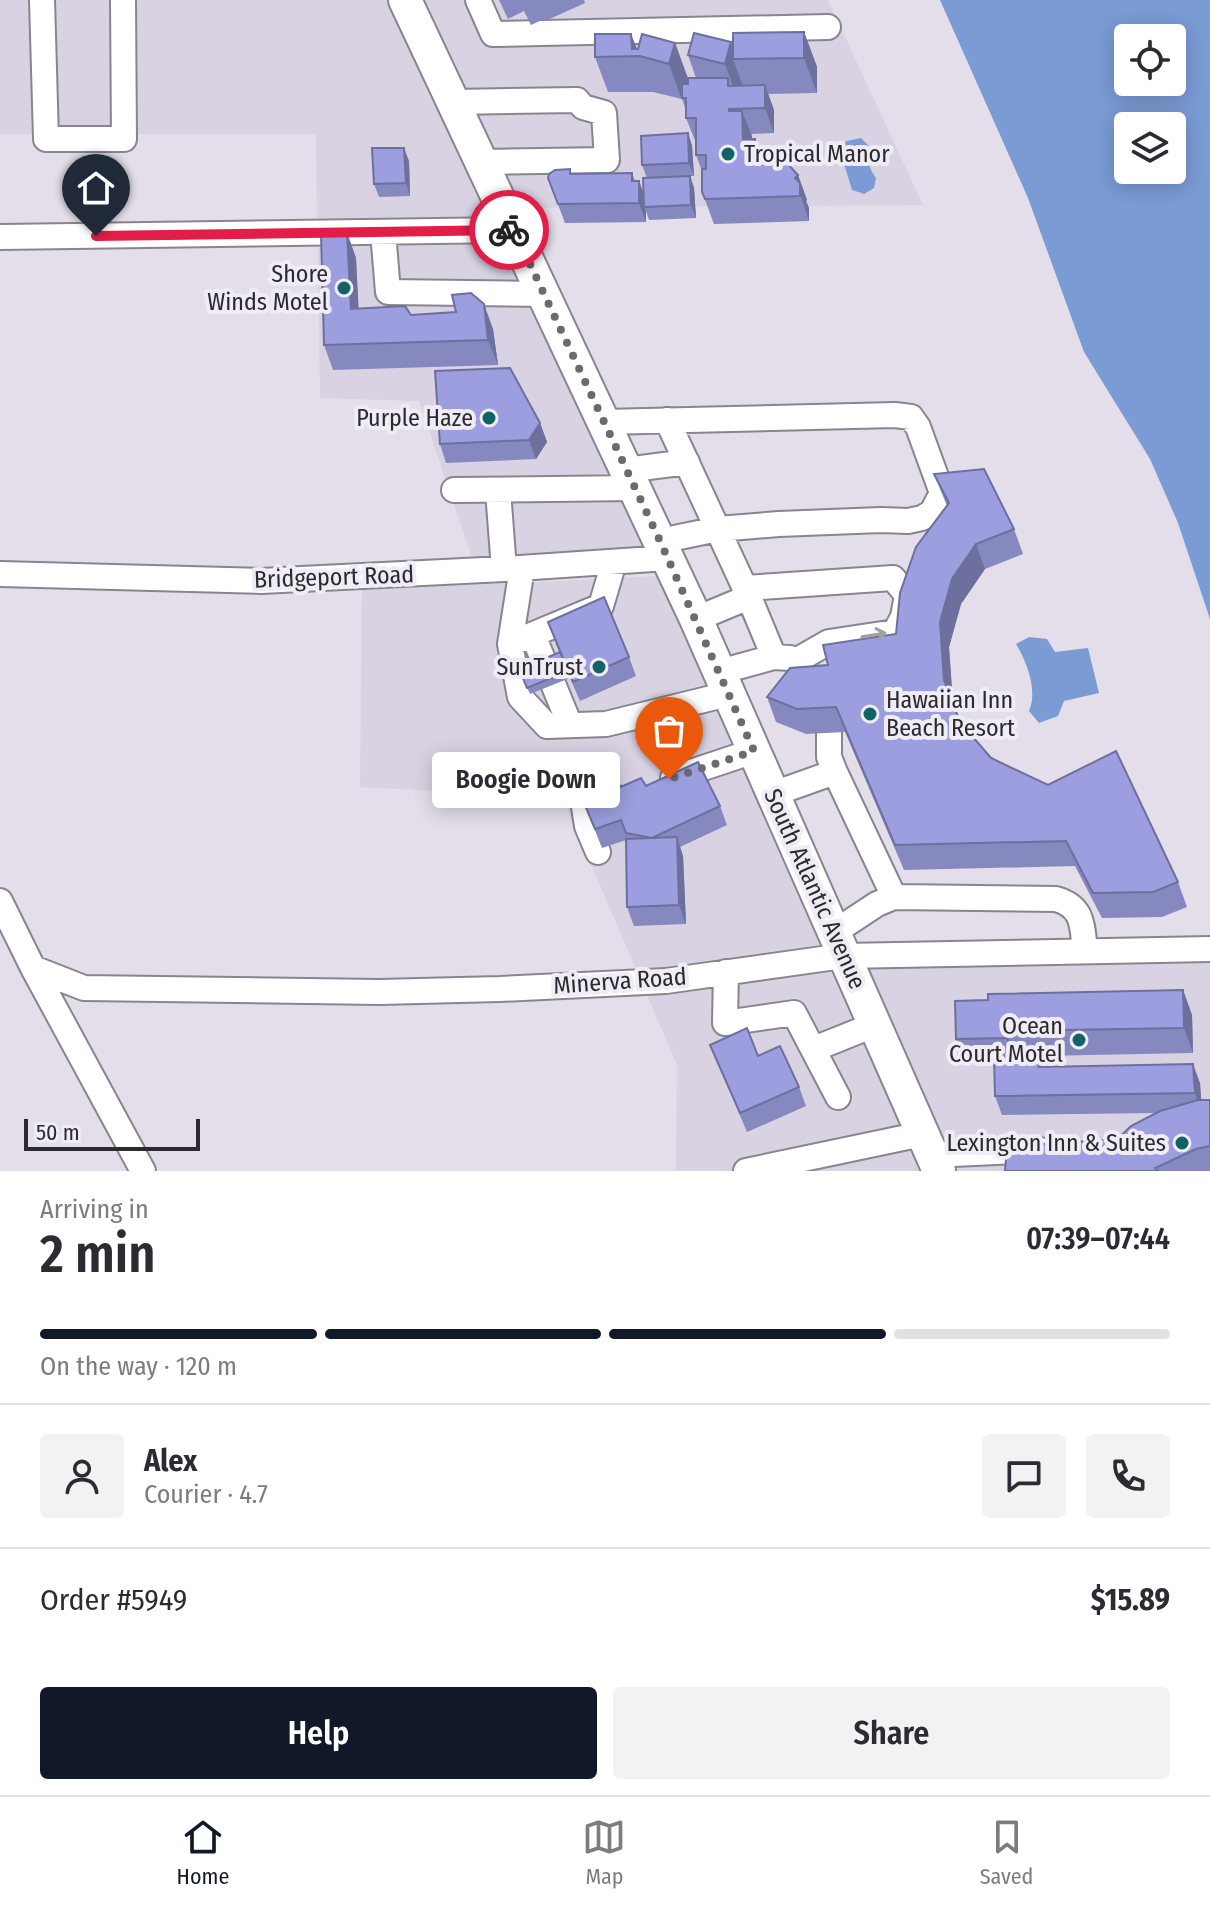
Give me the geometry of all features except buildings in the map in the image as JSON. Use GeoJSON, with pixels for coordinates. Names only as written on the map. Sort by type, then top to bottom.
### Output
{"type":"FeatureCollection","features":[{"type":"Feature","properties":{"kind":"main road","name":"South Atlantic Avenue"},"geometry":{"type":"LineString","coordinates":[[405,0],[696,619],[931,1153]]}},
{"type":"Feature","properties":{"kind":"street"},"geometry":{"type":"LineString","coordinates":[[42,0],[46,139],[124,139],[123,0]]}},
{"type":"Feature","properties":{"kind":"street"},"geometry":{"type":"LineString","coordinates":[[478,0],[493,34],[828,27]]}},
{"type":"Feature","properties":{"kind":"street"},"geometry":{"type":"LineString","coordinates":[[453,102],[577,100],[583,107],[604,113],[607,160],[482,162]]}},
{"type":"Feature","properties":{"kind":"street"},"geometry":{"type":"LineString","coordinates":[[0,237],[514,230]]}},
{"type":"Feature","properties":{"kind":"street"},"geometry":{"type":"LineString","coordinates":[[383,232],[388,292],[543,294]]}},
{"type":"Feature","properties":{"kind":"street","name":"Bridgeport Road"},"geometry":{"type":"LineString","coordinates":[[0,574],[261,581],[614,562],[664,549],[718,529],[779,524],[908,521],[932,512],[942,493],[918,427],[911,417],[667,420]]}},
{"type":"Feature","properties":{"kind":"street"},"geometry":{"type":"LineString","coordinates":[[603,422],[667,420],[774,657]]}},
{"type":"Feature","properties":{"kind":"street"},"geometry":{"type":"LineString","coordinates":[[454,490],[498,491],[630,479],[687,462]]}},
{"type":"Feature","properties":{"kind":"street"},"geometry":{"type":"LineString","coordinates":[[498,491],[513,568],[510,644],[520,697],[547,726],[606,724],[724,683],[774,657],[807,665],[829,642],[895,632],[903,617],[907,595],[893,578],[747,592],[696,619]]}},
{"type":"Feature","properties":{"kind":"street"},"geometry":{"type":"LineString","coordinates":[[510,644],[601,606],[614,562]]}},
{"type":"Feature","properties":{"kind":"street"},"geometry":{"type":"LineString","coordinates":[[533,635],[570,725]]}},
{"type":"Feature","properties":{"kind":"street"},"geometry":{"type":"LineString","coordinates":[[829,733],[829,757],[894,897]]}},
{"type":"Feature","properties":{"kind":"street"},"geometry":{"type":"LineString","coordinates":[[598,852],[587,826],[584,807],[754,751]]}},
{"type":"Feature","properties":{"kind":"street"},"geometry":{"type":"LineString","coordinates":[[773,794],[835,772]]}},
{"type":"Feature","properties":{"kind":"street"},"geometry":{"type":"LineString","coordinates":[[838,944],[877,904],[894,897],[1056,899],[1068,902],[1075,908],[1081,921],[1085,950]]}},
{"type":"Feature","properties":{"kind":"street"},"geometry":{"type":"LineString","coordinates":[[0,901],[143,1171]]}},
{"type":"Feature","properties":{"kind":"street","name":"Minerva Road"},"geometry":{"type":"LineString","coordinates":[[33,968],[84,988],[379,992],[666,981],[726,972],[838,944],[1085,950],[1210,949]]}},
{"type":"Feature","properties":{"kind":"street"},"geometry":{"type":"LineString","coordinates":[[726,972],[725,1023],[794,1013],[838,1097]]}},
{"type":"Feature","properties":{"kind":"street"},"geometry":{"type":"LineString","coordinates":[[814,1049],[876,1024]]}},
{"type":"Feature","properties":{"kind":"street"},"geometry":{"type":"LineString","coordinates":[[746,1171],[931,1153],[1046,1157]]}},
{"type":"Feature","properties":{"kind":"shaded area"},"geometry":{"type":"Polygon","coordinates":[[[0,0],[392,0],[494,217],[317,220],[316,134],[0,134],[0,0]]]}},
{"type":"Feature","properties":{"kind":"shaded area"},"geometry":{"type":"Polygon","coordinates":[[[419,0],[828,0],[923,205],[517,208],[419,0]]]}},
{"type":"Feature","properties":{"kind":"shaded area"},"geometry":{"type":"Polygon","coordinates":[[[506,244],[648,549],[472,558],[419,401],[320,398],[318,247],[506,244]]]}},
{"type":"Feature","properties":{"kind":"shaded area"},"geometry":{"type":"Polygon","coordinates":[[[661,576],[829,943],[636,969],[562,797],[360,787],[362,590],[661,576]]]}},
{"type":"Feature","properties":{"kind":"shaded area"},"geometry":{"type":"Polygon","coordinates":[[[1210,963],[1210,1171],[950,1171],[866,967],[1210,963]]]}},
{"type":"Feature","properties":{"kind":"shaded area"},"geometry":{"type":"Polygon","coordinates":[[[840,969],[924,1171],[676,1171],[677,1065],[647,995],[840,969]]]}},
{"type":"Feature","properties":{"kind":"water"},"geometry":{"type":"Polygon","coordinates":[[[940,0],[1210,0],[1210,619],[1178,523],[1150,459],[1084,352],[1028,198],[940,0]]]}},
{"type":"Feature","properties":{"kind":"water"},"geometry":{"type":"Polygon","coordinates":[[[861,138],[868,145],[868,162],[876,178],[874,188],[864,194],[852,190],[845,167],[832,159],[832,150],[847,141],[861,138]]]}},
{"type":"Feature","properties":{"kind":"water"},"geometry":{"type":"Polygon","coordinates":[[[1029,637],[1047,639],[1055,652],[1088,648],[1099,693],[1064,701],[1058,716],[1039,723],[1029,711],[1032,695],[1030,677],[1016,644],[1029,637]]]}},
{"type":"Feature","properties":{"kind":"way so far"},"geometry":{"type":"LineString","coordinates":[[509,230],[514,230],[696,619],[754,751],[669,779]]}},
{"type":"Feature","properties":{"kind":"place","name":"Tropical Manor"},"geometry":{"type":"Point","coordinates":[728,154]}},
{"type":"Feature","properties":{"kind":"place","name":"Shore Winds Motel"},"geometry":{"type":"Point","coordinates":[344,288]}},
{"type":"Feature","properties":{"kind":"place","name":"Purple Haze"},"geometry":{"type":"Point","coordinates":[489,418]}},
{"type":"Feature","properties":{"kind":"place","name":"SunTrust"},"geometry":{"type":"Point","coordinates":[599,667]}},
{"type":"Feature","properties":{"kind":"place","name":"Hawaiian Inn Beach Resort"},"geometry":{"type":"Point","coordinates":[870,714]}},
{"type":"Feature","properties":{"kind":"place","name":"Boogie Down"},"geometry":{"type":"Point","coordinates":[669,779]}},
{"type":"Feature","properties":{"kind":"place","name":"Ocean Court Motel"},"geometry":{"type":"Point","coordinates":[1079,1040]}},
{"type":"Feature","properties":{"kind":"place","name":"Lexington Inn & Suites"},"geometry":{"type":"Point","coordinates":[1182,1143]}},
{"type":"Feature","properties":{"kind":"route"},"geometry":{"type":"LineString","coordinates":[[96,236],[509,230]]}}]}
